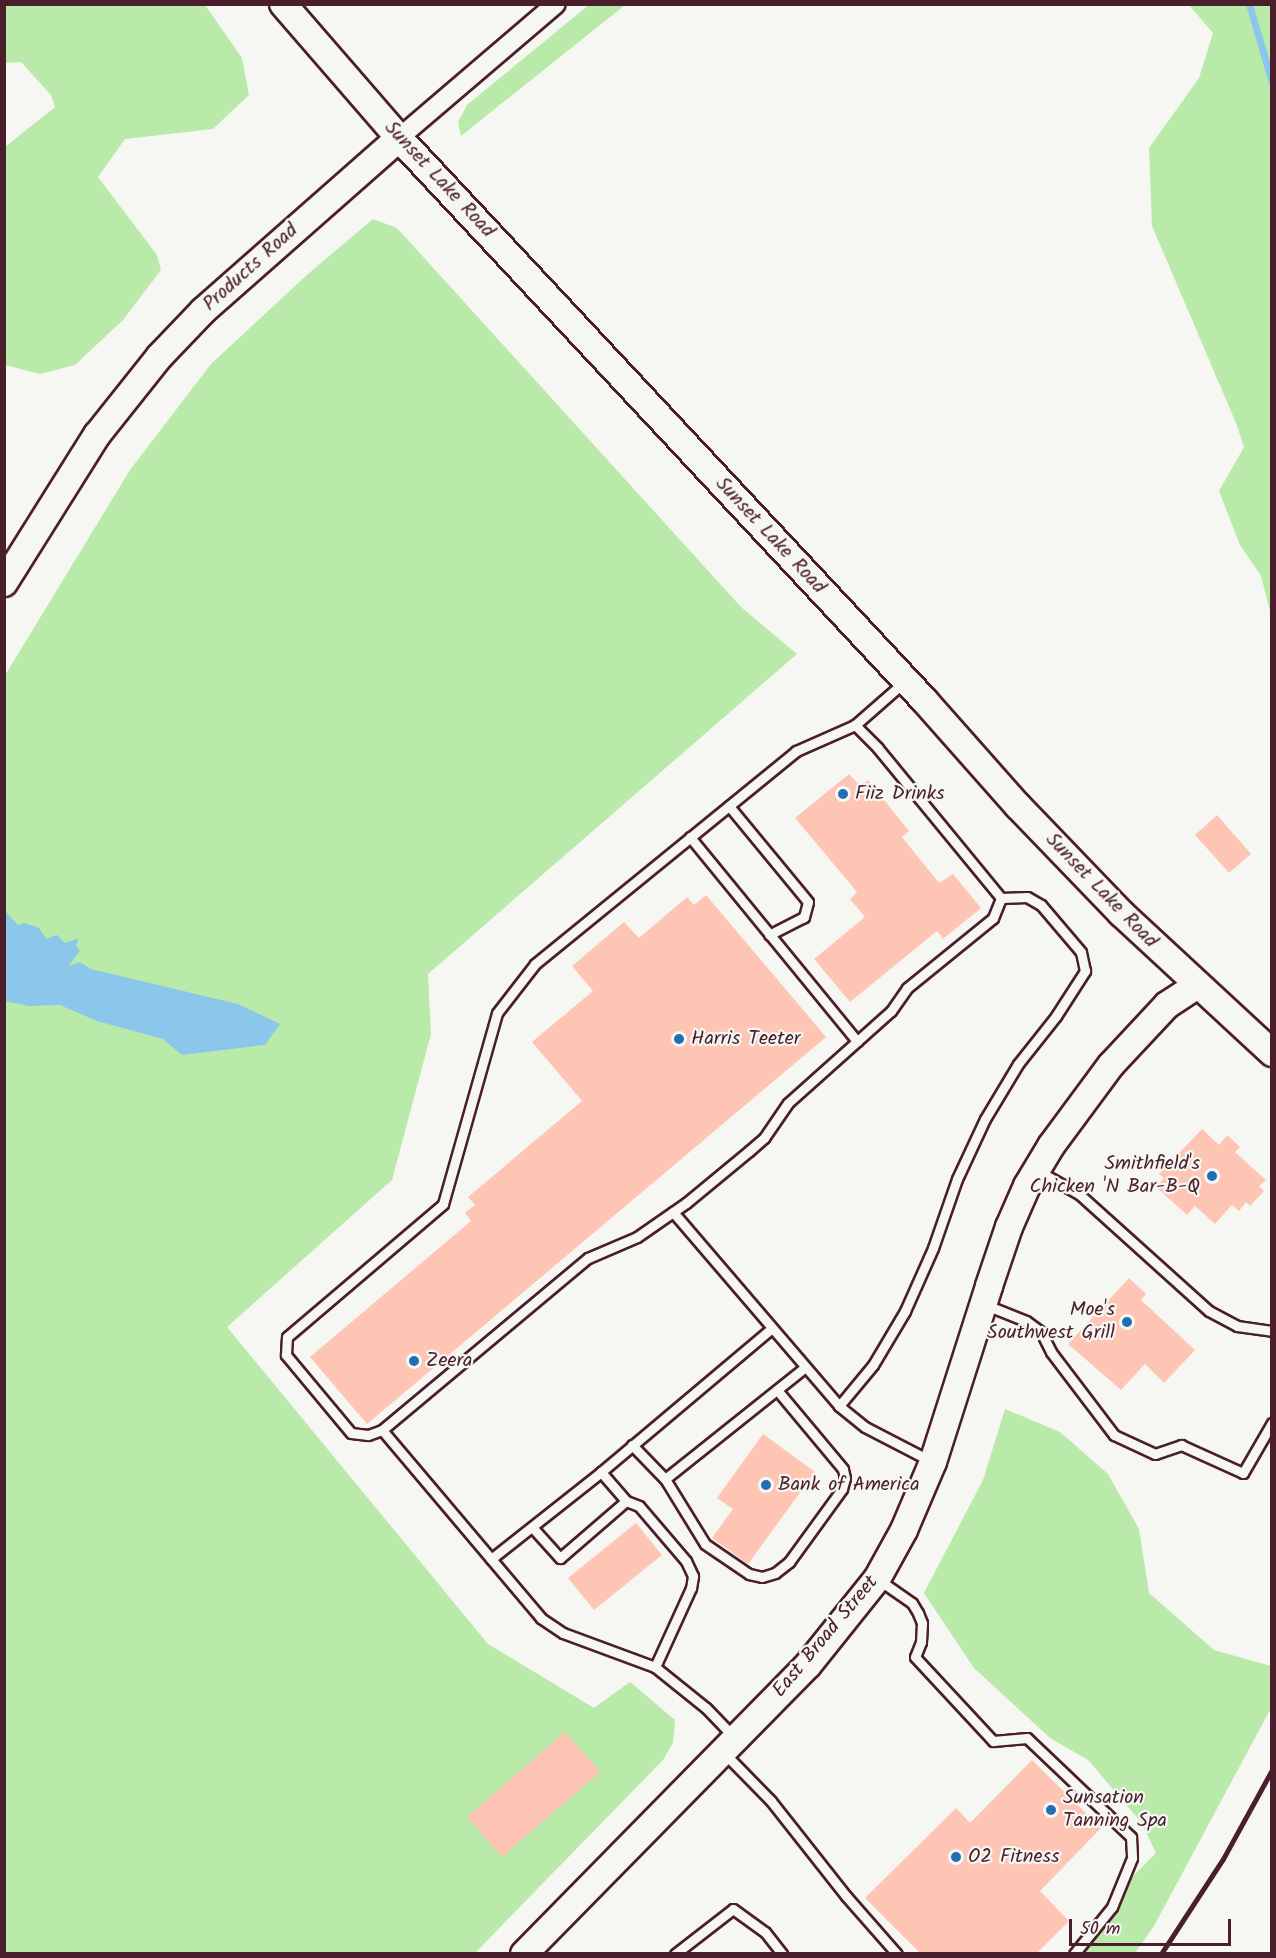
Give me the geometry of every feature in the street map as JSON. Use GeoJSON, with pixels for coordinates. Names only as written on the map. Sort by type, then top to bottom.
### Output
{"type":"FeatureCollection","features":[{"type":"Feature","properties":{"kind":"main road","name":"Sunset Lake Road"},"geometry":{"type":"LineString","coordinates":[[283,4],[399,138],[905,680],[1018,806],[1121,914],[1196,986],[1272,1053]]}},
{"type":"Feature","properties":{"kind":"main road","name":"Products Road"},"geometry":{"type":"LineString","coordinates":[[4,584],[97,435],[159,357],[218,298],[399,138]]}},
{"type":"Feature","properties":{"kind":"main road","name":"East Broad Street"},"geometry":{"type":"LineString","coordinates":[[524,1953],[808,1665],[877,1579],[904,1530],[933,1462],[1009,1227],[1036,1170],[1062,1130],[1111,1065],[1167,1005],[1196,986]]}},
{"type":"Feature","properties":{"kind":"street","name":"Products Road"},"geometry":{"type":"LineString","coordinates":[[399,138],[556,4]]}},
{"type":"Feature","properties":{"kind":"lane"},"geometry":{"type":"LineString","coordinates":[[905,680],[855,724],[796,751],[535,964],[496,1013],[443,1204],[287,1337],[286,1354],[351,1432],[368,1435],[382,1430],[588,1258],[637,1237],[674,1212],[764,1138],[788,1103],[891,1011],[908,987],[993,918],[1000,898]]}},
{"type":"Feature","properties":{"kind":"lane"},"geometry":{"type":"LineString","coordinates":[[855,724],[878,748],[1000,898]]}},
{"type":"Feature","properties":{"kind":"lane"},"geometry":{"type":"LineString","coordinates":[[729,806],[808,902],[804,917],[769,935]]}},
{"type":"Feature","properties":{"kind":"lane"},"geometry":{"type":"LineString","coordinates":[[690,837],[857,1041]]}},
{"type":"Feature","properties":{"kind":"lane"},"geometry":{"type":"LineString","coordinates":[[839,1406],[873,1365],[905,1311],[933,1248],[957,1179],[985,1119],[1018,1064],[1056,1016],[1085,971],[1081,952],[1034,899],[1000,898]]}},
{"type":"Feature","properties":{"kind":"lane"},"geometry":{"type":"LineString","coordinates":[[1036,1170],[1079,1194],[1209,1311],[1238,1326],[1272,1331]]}},
{"type":"Feature","properties":{"kind":"lane"},"geometry":{"type":"LineString","coordinates":[[674,1212],[804,1368],[839,1406],[865,1427],[933,1462]]}},
{"type":"Feature","properties":{"kind":"lane"},"geometry":{"type":"LineString","coordinates":[[983,1304],[1026,1321],[1041,1332],[1051,1352],[1114,1435],[1155,1454],[1181,1445],[1243,1473],[1272,1423]]}},
{"type":"Feature","properties":{"kind":"lane"},"geometry":{"type":"LineString","coordinates":[[491,1559],[601,1472],[771,1329]]}},
{"type":"Feature","properties":{"kind":"lane"},"geometry":{"type":"LineString","coordinates":[[665,1479],[804,1368]]}},
{"type":"Feature","properties":{"kind":"lane"},"geometry":{"type":"LineString","coordinates":[[632,1446],[665,1479],[705,1544],[749,1574],[762,1577],[775,1573],[789,1562],[842,1489],[845,1478],[843,1468],[777,1390]]}},
{"type":"Feature","properties":{"kind":"lane"},"geometry":{"type":"LineString","coordinates":[[382,1430],[541,1618],[563,1633],[655,1667],[706,1708],[771,1802],[846,1896],[897,1953]]}},
{"type":"Feature","properties":{"kind":"lane"},"geometry":{"type":"LineString","coordinates":[[601,1472],[626,1501],[639,1506],[686,1561],[693,1576],[691,1588],[655,1667]]}},
{"type":"Feature","properties":{"kind":"lane"},"geometry":{"type":"LineString","coordinates":[[532,1527],[560,1558],[626,1501]]}},
{"type":"Feature","properties":{"kind":"lane"},"geometry":{"type":"LineString","coordinates":[[877,1579],[912,1603],[918,1612],[922,1623],[921,1642],[915,1657],[993,1741],[1027,1738],[1131,1837],[1132,1858],[1112,1907],[1074,1953]]}},
{"type":"Feature","properties":{"kind":"lane"},"geometry":{"type":"LineString","coordinates":[[675,1953],[733,1910],[765,1932],[782,1953]]}},
{"type":"Feature","properties":{"kind":"green space"},"geometry":{"type":"Polygon","coordinates":[[[5,4],[205,5],[242,58],[249,95],[213,129],[125,139],[98,177],[157,255],[161,270],[123,320],[75,365],[40,374],[5,365],[5,147],[55,107],[51,95],[21,62],[5,63],[5,4]]]}},
{"type":"Feature","properties":{"kind":"green space"},"geometry":{"type":"Polygon","coordinates":[[[590,4],[625,5],[461,136],[458,122],[467,105],[590,4]]]}},
{"type":"Feature","properties":{"kind":"green space"},"geometry":{"type":"Polygon","coordinates":[[[1189,5],[1271,5],[1271,615],[1261,576],[1240,545],[1219,491],[1244,447],[1236,423],[1152,226],[1149,148],[1199,78],[1213,33],[1189,5]]]}},
{"type":"Feature","properties":{"kind":"green space"},"geometry":{"type":"Polygon","coordinates":[[[373,219],[397,228],[741,607],[797,654],[428,974],[431,1034],[392,1180],[227,1327],[488,1644],[594,1708],[630,1682],[675,1720],[673,1743],[663,1760],[475,1953],[5,1953],[4,677],[130,470],[211,364],[308,274],[373,219]]]}},
{"type":"Feature","properties":{"kind":"green space"},"geometry":{"type":"Polygon","coordinates":[[[1005,1409],[1060,1432],[1108,1474],[1139,1529],[1149,1593],[1214,1650],[1271,1666],[1271,1708],[1154,1926],[1135,1953],[1084,1953],[1110,1899],[1156,1853],[1141,1822],[1088,1760],[1050,1738],[974,1668],[924,1593],[983,1480],[1005,1409]]]}},
{"type":"Feature","properties":{"kind":"water"},"geometry":{"type":"Polygon","coordinates":[[[6,912],[18,925],[24,923],[39,928],[46,939],[57,935],[65,943],[79,938],[76,945],[80,951],[68,966],[80,962],[91,969],[238,1004],[280,1024],[265,1045],[182,1055],[163,1039],[97,1021],[60,1005],[29,1006],[5,1001],[6,912]]]}},
{"type":"Feature","properties":{"kind":"building"},"geometry":{"type":"Polygon","coordinates":[[[849,774],[860,786],[868,780],[909,831],[902,837],[939,883],[953,874],[981,908],[943,939],[937,931],[850,1002],[814,959],[865,917],[850,899],[857,892],[795,818],[849,774]]]}},
{"type":"Feature","properties":{"kind":"building"},"geometry":{"type":"Polygon","coordinates":[[[1217,815],[1251,854],[1229,873],[1195,835],[1217,815]]]}},
{"type":"Feature","properties":{"kind":"building"},"geometry":{"type":"Polygon","coordinates":[[[706,895],[826,1037],[367,1424],[310,1357],[471,1221],[465,1213],[475,1205],[468,1197],[582,1101],[532,1042],[593,991],[572,966],[624,922],[639,938],[687,897],[694,905],[706,895]]]}},
{"type":"Feature","properties":{"kind":"building","name":"Smithfield's Chicken 'N Bar-B-Q"},"geometry":{"type":"Polygon","coordinates":[[[1202,1129],[1219,1145],[1227,1135],[1240,1147],[1235,1152],[1266,1180],[1259,1186],[1264,1191],[1250,1206],[1246,1202],[1239,1211],[1232,1205],[1215,1224],[1195,1206],[1187,1215],[1156,1187],[1164,1178],[1159,1174],[1202,1129]]]}},
{"type":"Feature","properties":{"kind":"building","name":"Moe's Southwest Grill"},"geometry":{"type":"Polygon","coordinates":[[[1129,1278],[1146,1294],[1141,1300],[1195,1350],[1164,1383],[1145,1364],[1121,1390],[1068,1344],[1129,1278]]]}},
{"type":"Feature","properties":{"kind":"building","name":"Bank of America"},"geometry":{"type":"Polygon","coordinates":[[[763,1434],[815,1472],[748,1564],[712,1538],[733,1509],[717,1498],[763,1434]]]}},
{"type":"Feature","properties":{"kind":"building"},"geometry":{"type":"Polygon","coordinates":[[[636,1523],[662,1555],[594,1610],[568,1578],[636,1523]]]}},
{"type":"Feature","properties":{"kind":"building"},"geometry":{"type":"Polygon","coordinates":[[[565,1732],[600,1772],[502,1857],[467,1817],[565,1732]]]}},
{"type":"Feature","properties":{"kind":"building","name":"O2 Fitness"},"geometry":{"type":"Polygon","coordinates":[[[1032,1760],[1101,1828],[1040,1891],[1069,1921],[1037,1953],[920,1953],[865,1898],[956,1808],[970,1823],[1032,1760]]]}},
{"type":"Feature","properties":{"kind":"waterway"},"geometry":{"type":"LineString","coordinates":[[1249,4],[1272,82]]}},
{"type":"Feature","properties":{"kind":"railway"},"geometry":{"type":"LineString","coordinates":[[1161,1954],[1223,1859],[1272,1770]]}},
{"type":"Feature","properties":{"kind":"place","name":"Fiiz Drinks"},"geometry":{"type":"Point","coordinates":[843,794]}},
{"type":"Feature","properties":{"kind":"place","name":"Harris Teeter"},"geometry":{"type":"Point","coordinates":[679,1039]}},
{"type":"Feature","properties":{"kind":"place","name":"Smithfield's Chicken 'N Bar-B-Q"},"geometry":{"type":"Point","coordinates":[1212,1176]}},
{"type":"Feature","properties":{"kind":"place","name":"Moe's Southwest Grill"},"geometry":{"type":"Point","coordinates":[1127,1322]}},
{"type":"Feature","properties":{"kind":"place","name":"Zeera"},"geometry":{"type":"Point","coordinates":[414,1361]}},
{"type":"Feature","properties":{"kind":"place","name":"Bank of America"},"geometry":{"type":"Point","coordinates":[766,1485]}},
{"type":"Feature","properties":{"kind":"place","name":"Sunsation Tanning Spa"},"geometry":{"type":"Point","coordinates":[1051,1810]}},
{"type":"Feature","properties":{"kind":"place","name":"O2 Fitness"},"geometry":{"type":"Point","coordinates":[956,1857]}}]}
